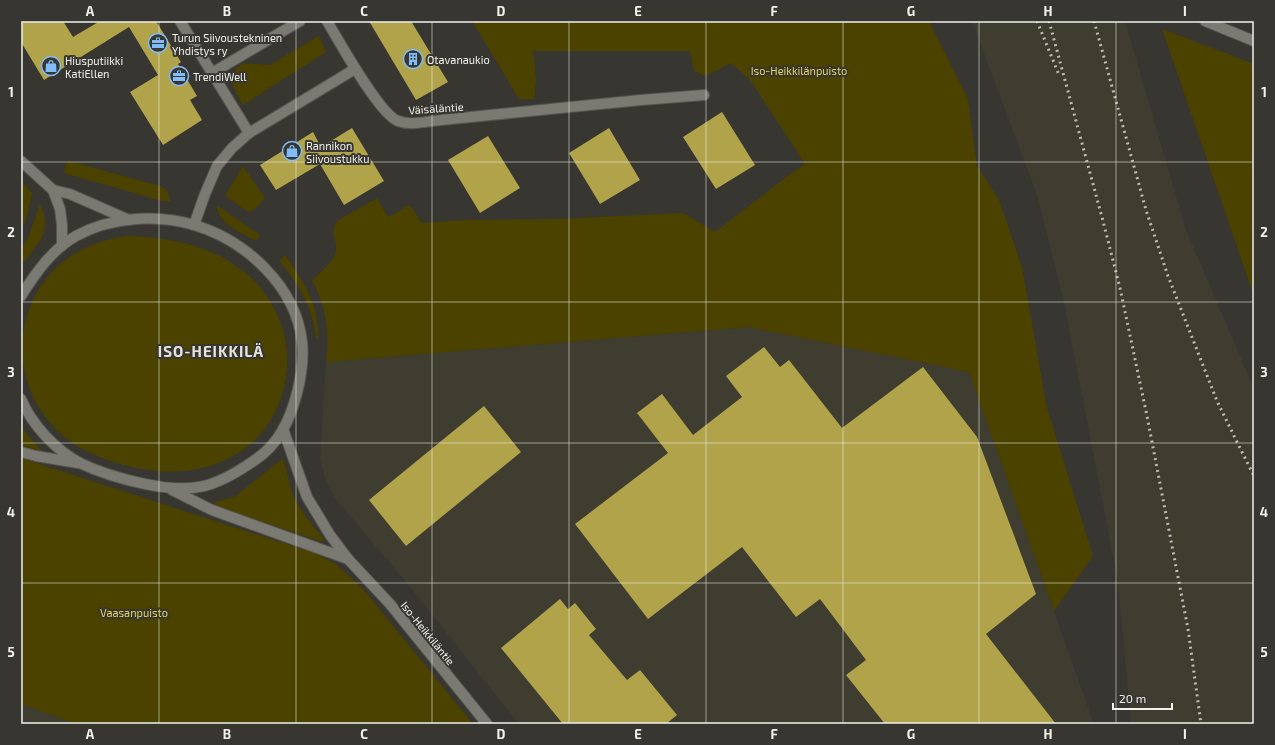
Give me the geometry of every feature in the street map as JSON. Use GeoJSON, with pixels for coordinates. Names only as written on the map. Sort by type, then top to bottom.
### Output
{"type":"FeatureCollection","features":[{"type":"Feature","properties":{"kind":"street"},"geometry":{"type":"LineString","coordinates":[[180,21],[249,134]]}},
{"type":"Feature","properties":{"kind":"street"},"geometry":{"type":"LineString","coordinates":[[212,74],[300,21]]}},
{"type":"Feature","properties":{"kind":"street"},"geometry":{"type":"LineString","coordinates":[[194,225],[217,166],[232,148],[249,134],[355,69],[327,21]]}},
{"type":"Feature","properties":{"kind":"street"},"geometry":{"type":"LineString","coordinates":[[1206,21],[1254,41]]}},
{"type":"Feature","properties":{"kind":"street","name":"Väisäläntie"},"geometry":{"type":"LineString","coordinates":[[355,69],[393,119],[400,122],[410,123],[704,95]]}},
{"type":"Feature","properties":{"kind":"street"},"geometry":{"type":"LineString","coordinates":[[21,162],[53,190],[70,194],[129,220]]}},
{"type":"Feature","properties":{"kind":"street"},"geometry":{"type":"LineString","coordinates":[[53,190],[60,209],[62,246]]}},
{"type":"Feature","properties":{"kind":"street"},"geometry":{"type":"LineString","coordinates":[[21,296],[40,268],[62,246],[75,236],[107,224],[129,220],[158,219],[194,225],[219,235],[240,247],[258,262],[278,284],[292,308],[302,342],[302,364],[296,397],[283,429],[274,445],[264,454],[223,480],[191,489],[169,488],[128,480],[81,464],[21,452]]}},
{"type":"Feature","properties":{"kind":"street"},"geometry":{"type":"LineString","coordinates":[[21,399],[34,422],[46,436],[61,450],[81,464]]}},
{"type":"Feature","properties":{"kind":"street","name":"Iso-Heikkiläntie"},"geometry":{"type":"LineString","coordinates":[[283,429],[307,497],[330,535],[348,559],[390,604],[487,724]]}},
{"type":"Feature","properties":{"kind":"street","name":"Iso-Heikkiläntie"},"geometry":{"type":"LineString","coordinates":[[169,488],[212,510],[348,559]]}},
{"type":"Feature","properties":{"kind":"shaded area"},"geometry":{"type":"Polygon","coordinates":[[[972,21],[1125,21],[1186,230],[1254,389],[1254,724],[1131,724],[1118,582],[1064,302],[1037,195],[972,21]]]}},
{"type":"Feature","properties":{"kind":"shaded area"},"geometry":{"type":"Polygon","coordinates":[[[749,327],[969,372],[1094,724],[519,724],[411,588],[335,498],[326,481],[320,459],[326,362],[749,327]]]}},
{"type":"Feature","properties":{"kind":"shaded area"},"geometry":{"type":"Polygon","coordinates":[[[21,704],[72,722],[71,724],[21,724],[21,704]]]}},
{"type":"Feature","properties":{"kind":"green space","name":"Iso-Heikkilänpuisto"},"geometry":{"type":"Polygon","coordinates":[[[472,21],[929,21],[968,99],[977,166],[999,200],[1022,267],[1047,408],[1093,556],[1054,611],[969,372],[749,327],[326,362],[326,320],[321,300],[312,280],[333,259],[336,250],[334,230],[337,221],[377,198],[388,217],[410,205],[422,223],[465,220],[557,219],[683,213],[715,232],[805,164],[751,81],[731,63],[706,76],[694,71],[690,51],[533,51],[536,80],[534,99],[519,99],[472,21]]]}},
{"type":"Feature","properties":{"kind":"green space"},"geometry":{"type":"Polygon","coordinates":[[[1162,29],[1254,64],[1254,296],[1162,29]]]}},
{"type":"Feature","properties":{"kind":"green space"},"geometry":{"type":"Polygon","coordinates":[[[319,36],[326,52],[243,105],[232,82],[233,72],[237,68],[244,63],[270,65],[319,36]]]}},
{"type":"Feature","properties":{"kind":"green space"},"geometry":{"type":"Polygon","coordinates":[[[69,161],[160,186],[168,192],[170,201],[162,201],[64,173],[66,164],[69,161]]]}},
{"type":"Feature","properties":{"kind":"green space"},"geometry":{"type":"Polygon","coordinates":[[[243,166],[265,198],[254,210],[248,212],[225,196],[243,166]]]}},
{"type":"Feature","properties":{"kind":"green space"},"geometry":{"type":"Polygon","coordinates":[[[21,180],[32,193],[27,216],[21,231],[21,180]]]}},
{"type":"Feature","properties":{"kind":"green space"},"geometry":{"type":"Polygon","coordinates":[[[40,204],[45,222],[42,237],[22,264],[21,250],[29,235],[40,204]]]}},
{"type":"Feature","properties":{"kind":"green space"},"geometry":{"type":"Polygon","coordinates":[[[217,205],[260,235],[256,241],[225,222],[218,211],[217,205]]]}},
{"type":"Feature","properties":{"kind":"green space"},"geometry":{"type":"Polygon","coordinates":[[[125,236],[138,236],[181,242],[221,256],[246,273],[259,286],[277,315],[287,348],[287,365],[283,392],[275,412],[264,430],[250,445],[230,458],[194,470],[168,472],[142,469],[106,459],[73,443],[54,427],[39,408],[29,387],[24,365],[23,342],[26,319],[34,298],[47,278],[71,256],[93,245],[125,236]]]}},
{"type":"Feature","properties":{"kind":"green space"},"geometry":{"type":"Polygon","coordinates":[[[285,255],[309,294],[316,316],[318,339],[316,339],[312,318],[299,287],[279,261],[285,255]]]}},
{"type":"Feature","properties":{"kind":"green space"},"geometry":{"type":"Polygon","coordinates":[[[21,425],[24,431],[42,451],[21,446],[21,425]]]}},
{"type":"Feature","properties":{"kind":"green space","name":"Vaasanpuisto"},"geometry":{"type":"Polygon","coordinates":[[[21,458],[317,554],[337,565],[363,589],[473,724],[71,724],[71,722],[21,704],[21,458]]]}},
{"type":"Feature","properties":{"kind":"green space"},"geometry":{"type":"Polygon","coordinates":[[[281,460],[284,461],[290,487],[299,507],[324,539],[323,542],[215,506],[214,502],[234,497],[281,460]]]}},
{"type":"Feature","properties":{"kind":"building"},"geometry":{"type":"Polygon","coordinates":[[[21,21],[63,21],[73,37],[100,21],[156,21],[181,62],[178,64],[197,96],[190,100],[202,120],[163,145],[130,92],[158,75],[129,27],[44,80],[21,42],[21,21]]]}},
{"type":"Feature","properties":{"kind":"building","name":"Otavanaukio"},"geometry":{"type":"Polygon","coordinates":[[[369,21],[411,21],[448,82],[416,100],[369,21]]]}},
{"type":"Feature","properties":{"kind":"building"},"geometry":{"type":"Polygon","coordinates":[[[722,112],[755,165],[716,189],[683,137],[722,112]]]}},
{"type":"Feature","properties":{"kind":"building"},"geometry":{"type":"Polygon","coordinates":[[[352,128],[384,181],[344,205],[320,164],[276,190],[260,165],[313,132],[321,147],[352,128]]]}},
{"type":"Feature","properties":{"kind":"building"},"geometry":{"type":"Polygon","coordinates":[[[609,128],[640,180],[600,204],[569,153],[609,128]]]}},
{"type":"Feature","properties":{"kind":"building"},"geometry":{"type":"Polygon","coordinates":[[[488,136],[520,188],[480,213],[448,160],[488,136]]]}},
{"type":"Feature","properties":{"kind":"building"},"geometry":{"type":"Polygon","coordinates":[[[764,347],[780,367],[789,360],[842,428],[923,367],[977,437],[1036,594],[986,634],[1056,724],[885,724],[846,675],[866,660],[820,599],[796,617],[742,547],[648,619],[575,524],[668,453],[637,413],[662,394],[693,435],[742,397],[726,376],[764,347]]]}},
{"type":"Feature","properties":{"kind":"building"},"geometry":{"type":"Polygon","coordinates":[[[484,406],[521,452],[406,546],[369,500],[484,406]]]}},
{"type":"Feature","properties":{"kind":"building"},"geometry":{"type":"Polygon","coordinates":[[[560,599],[568,609],[575,603],[596,629],[589,635],[627,680],[640,670],[677,715],[666,724],[563,724],[501,648],[560,599]]]}},
{"type":"Feature","properties":{"kind":"railway"},"geometry":{"type":"LineString","coordinates":[[1037,21],[1059,75]]}},
{"type":"Feature","properties":{"kind":"railway"},"geometry":{"type":"LineString","coordinates":[[1049,21],[1120,288],[1147,416],[1188,629],[1201,724]]}},
{"type":"Feature","properties":{"kind":"railway"},"geometry":{"type":"LineString","coordinates":[[1094,21],[1146,210],[1168,276],[1217,401],[1254,476]]}},
{"type":"Feature","properties":{"kind":"place","name":"Turun Siivoustekninen Yhdistys ry"},"geometry":{"type":"Point","coordinates":[158,43]}},
{"type":"Feature","properties":{"kind":"place","name":"Otavanaukio"},"geometry":{"type":"Point","coordinates":[413,59]}},
{"type":"Feature","properties":{"kind":"place","name":"Hiusputiikki KatiEllen"},"geometry":{"type":"Point","coordinates":[51,66]}},
{"type":"Feature","properties":{"kind":"place","name":"TrendiWell"},"geometry":{"type":"Point","coordinates":[179,76]}},
{"type":"Feature","properties":{"kind":"place","name":"Rannikon Siivoustukku"},"geometry":{"type":"Point","coordinates":[292,151]}},
{"type":"Feature","properties":{"kind":"district","name":"ISO-HEIKKILÄ"},"geometry":{"type":"Point","coordinates":[211,351]}}]}
